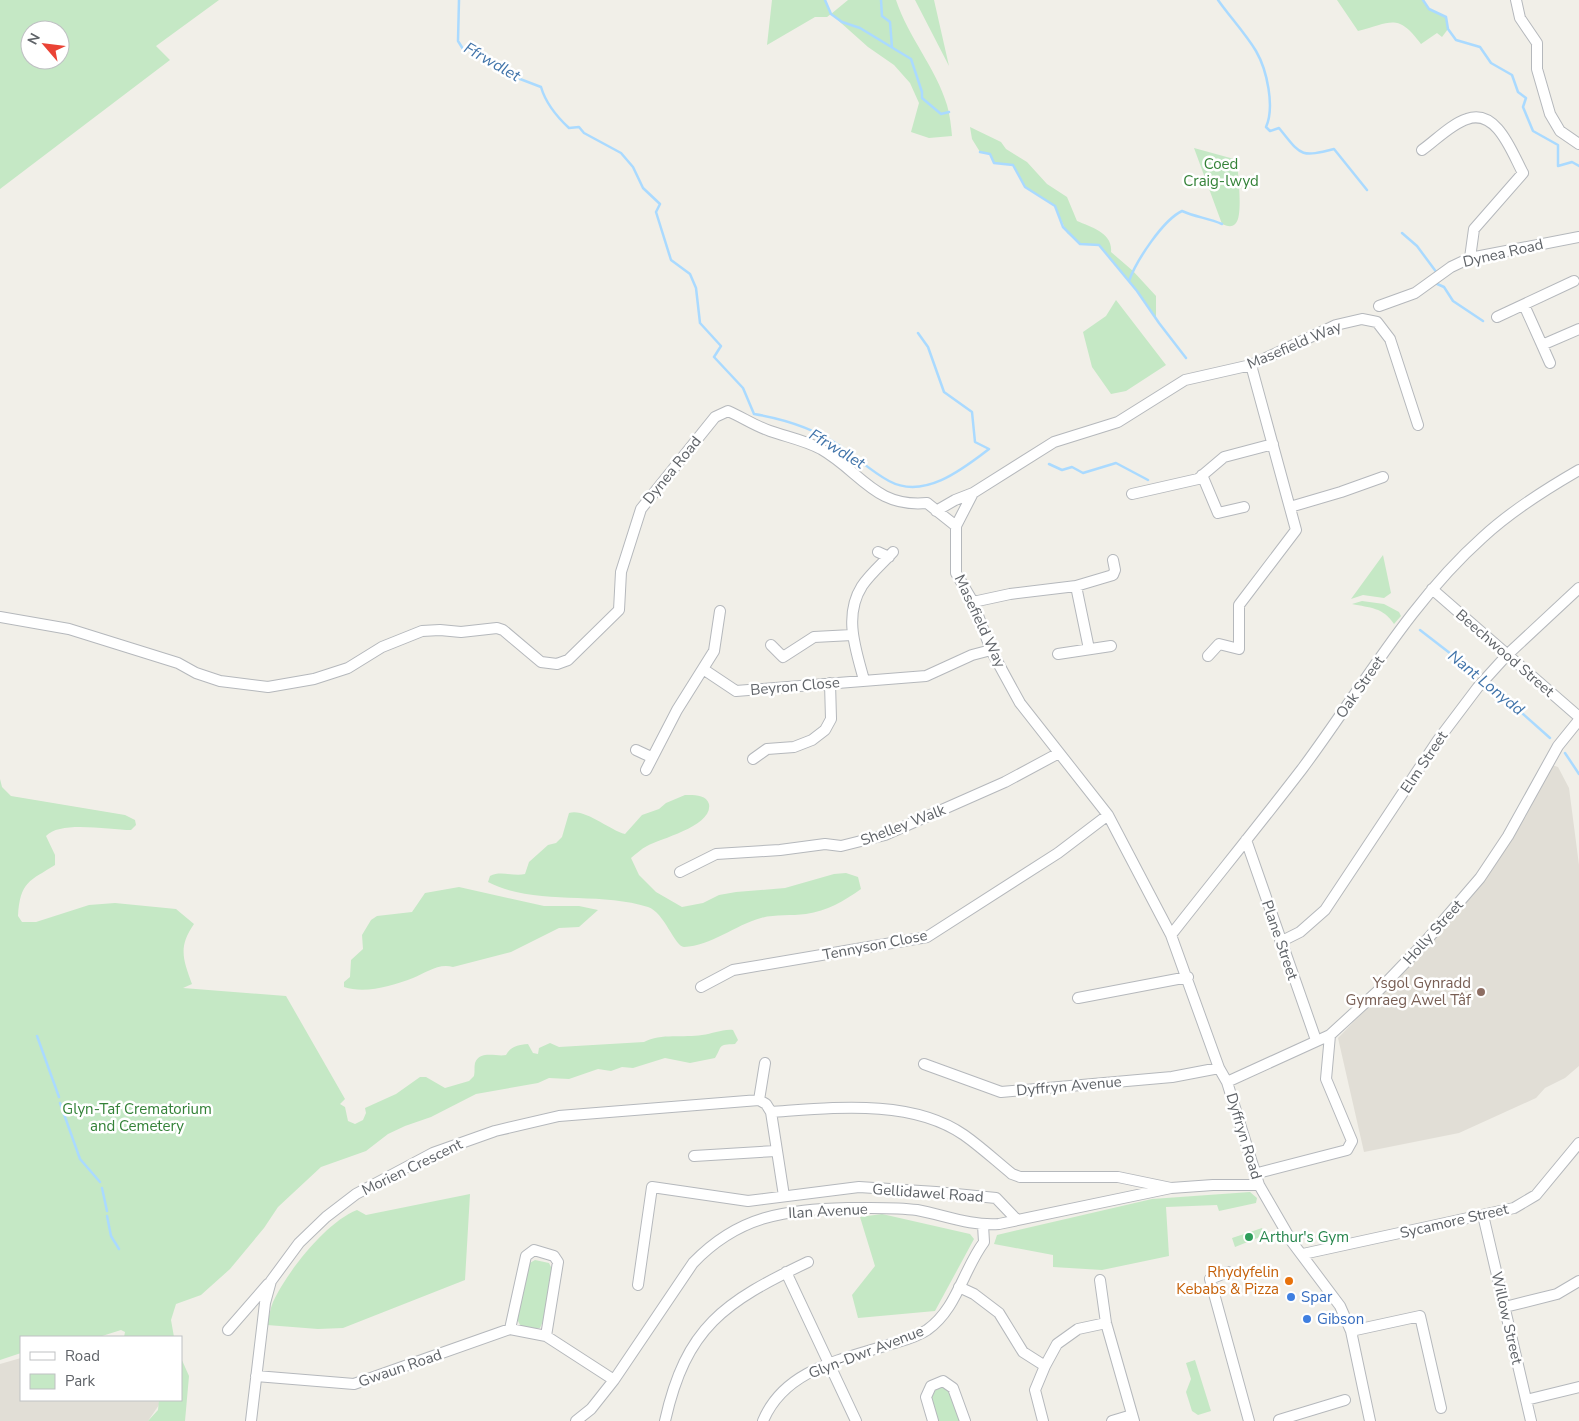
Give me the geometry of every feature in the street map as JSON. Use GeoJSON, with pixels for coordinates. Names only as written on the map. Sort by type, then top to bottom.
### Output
{"type":"FeatureCollection","features":[{"type":"Feature","properties":{"kind":"street"},"geometry":{"type":"LineString","coordinates":[[1516,0],[1520,18],[1537,43],[1537,69],[1550,114],[1560,131],[1579,144]]}},
{"type":"Feature","properties":{"kind":"street"},"geometry":{"type":"LineString","coordinates":[[1422,150],[1466,119],[1478,116],[1490,121],[1499,130],[1523,173],[1474,229],[1470,258]]}},
{"type":"Feature","properties":{"kind":"street","name":"Dynea Road"},"geometry":{"type":"LineString","coordinates":[[1379,306],[1415,294],[1451,267],[1470,258],[1579,237]]}},
{"type":"Feature","properties":{"kind":"street"},"geometry":{"type":"LineString","coordinates":[[1497,317],[1574,281]]}},
{"type":"Feature","properties":{"kind":"street"},"geometry":{"type":"LineString","coordinates":[[1524,305],[1550,363]]}},
{"type":"Feature","properties":{"kind":"street","name":"Masefield Way"},"geometry":{"type":"LineString","coordinates":[[1151,898],[1108,815],[1020,703],[991,650],[973,602],[956,573],[956,526],[973,493],[1054,442],[1118,422],[1185,380],[1251,365],[1336,325],[1362,319],[1377,322],[1390,340],[1418,425]]}},
{"type":"Feature","properties":{"kind":"street"},"geometry":{"type":"LineString","coordinates":[[1542,345],[1579,329]]}},
{"type":"Feature","properties":{"kind":"street"},"geometry":{"type":"LineString","coordinates":[[1208,656],[1219,644],[1239,649],[1240,605],[1296,530],[1251,365]]}},
{"type":"Feature","properties":{"kind":"street","name":"Dynea Road"},"geometry":{"type":"LineString","coordinates":[[0,617],[69,629],[178,662],[196,673],[220,681],[268,686],[314,679],[348,668],[382,647],[422,631],[461,632],[497,628],[503,630],[541,662],[557,664],[568,660],[619,610],[621,572],[641,509],[715,417],[728,411],[770,431],[793,436],[822,450],[890,500],[911,504],[927,503],[956,526]]}},
{"type":"Feature","properties":{"kind":"street"},"geometry":{"type":"LineString","coordinates":[[1132,494],[1198,479],[1224,457],[1273,444]]}},
{"type":"Feature","properties":{"kind":"street","name":"Oak Street"},"geometry":{"type":"LineString","coordinates":[[1171,935],[1302,769],[1395,636],[1432,589],[1484,536],[1544,491],[1579,470]]}},
{"type":"Feature","properties":{"kind":"street"},"geometry":{"type":"LineString","coordinates":[[1202,475],[1218,513],[1244,507]]}},
{"type":"Feature","properties":{"kind":"street"},"geometry":{"type":"LineString","coordinates":[[1290,507],[1383,477]]}},
{"type":"Feature","properties":{"kind":"street"},"geometry":{"type":"LineString","coordinates":[[936,511],[955,500],[973,493]]}},
{"type":"Feature","properties":{"kind":"street"},"geometry":{"type":"LineString","coordinates":[[864,680],[852,635],[853,610],[862,587],[891,554],[878,552]]}},
{"type":"Feature","properties":{"kind":"street"},"geometry":{"type":"LineString","coordinates":[[973,602],[1010,594],[1076,586],[1113,575],[1115,570],[1113,560]]}},
{"type":"Feature","properties":{"kind":"street"},"geometry":{"type":"LineString","coordinates":[[1076,586],[1088,650]]}},
{"type":"Feature","properties":{"kind":"street","name":"Elm Street"},"geometry":{"type":"LineString","coordinates":[[1280,942],[1300,932],[1325,910],[1438,740],[1478,688],[1507,655],[1579,588]]}},
{"type":"Feature","properties":{"kind":"street","name":"Beechwood Street"},"geometry":{"type":"LineString","coordinates":[[1432,589],[1579,718]]}},
{"type":"Feature","properties":{"kind":"street"},"geometry":{"type":"LineString","coordinates":[[646,770],[651,758],[714,651],[720,611]]}},
{"type":"Feature","properties":{"kind":"street"},"geometry":{"type":"LineString","coordinates":[[771,645],[783,658],[814,637],[852,635]]}},
{"type":"Feature","properties":{"kind":"street"},"geometry":{"type":"LineString","coordinates":[[1058,654],[1111,646]]}},
{"type":"Feature","properties":{"kind":"street","name":"Beyron Close"},"geometry":{"type":"LineString","coordinates":[[703,669],[736,691],[926,676],[972,654],[991,650]]}},
{"type":"Feature","properties":{"kind":"street"},"geometry":{"type":"LineString","coordinates":[[753,759],[767,749],[794,747],[812,740],[825,730],[830,719],[830,683]]}},
{"type":"Feature","properties":{"kind":"street","name":"Holly Street"},"geometry":{"type":"LineString","coordinates":[[1227,1082],[1330,1035],[1379,990],[1425,942],[1480,878],[1508,836],[1558,746],[1579,718]]}},
{"type":"Feature","properties":{"kind":"street"},"geometry":{"type":"LineString","coordinates":[[636,750],[651,758]]}},
{"type":"Feature","properties":{"kind":"street","name":"Shelley Walk"},"geometry":{"type":"LineString","coordinates":[[680,872],[716,854],[780,850],[825,844],[841,846],[884,835],[1005,782],[1059,753]]}},
{"type":"Feature","properties":{"kind":"street","name":"Tennyson Close"},"geometry":{"type":"LineString","coordinates":[[701,986],[733,970],[927,937],[1058,853],[1108,815]]}},
{"type":"Feature","properties":{"kind":"street","name":"Plane Street"},"geometry":{"type":"LineString","coordinates":[[1246,840],[1280,942],[1316,1040]]}},
{"type":"Feature","properties":{"kind":"street","name":"Dyffryn Road"},"geometry":{"type":"LineString","coordinates":[[1151,898],[1171,935],[1188,977],[1219,1068],[1227,1082],[1254,1174],[1259,1185],[1292,1242],[1303,1254],[1340,1306],[1351,1331],[1370,1421]]}},
{"type":"Feature","properties":{"kind":"street"},"geometry":{"type":"LineString","coordinates":[[1078,998],[1188,977]]}},
{"type":"Feature","properties":{"kind":"street"},"geometry":{"type":"LineString","coordinates":[[1254,1174],[1347,1150],[1352,1141],[1326,1079],[1330,1035]]}},
{"type":"Feature","properties":{"kind":"street"},"geometry":{"type":"LineString","coordinates":[[765,1063],[760,1100],[766,1104],[770,1112],[784,1196]]}},
{"type":"Feature","properties":{"kind":"street","name":"Dyffryn Avenue"},"geometry":{"type":"LineString","coordinates":[[924,1064],[1000,1092],[1172,1077],[1219,1068]]}},
{"type":"Feature","properties":{"kind":"street","name":"Morien Crescent"},"geometry":{"type":"LineString","coordinates":[[251,1421],[265,1303],[271,1281],[299,1243],[326,1217],[356,1194],[403,1168],[465,1140],[559,1116],[760,1100]]}},
{"type":"Feature","properties":{"kind":"street"},"geometry":{"type":"LineString","coordinates":[[770,1112],[850,1107],[892,1111],[948,1127],[964,1135],[1012,1174],[1020,1177],[1118,1177],[1171,1188],[1213,1185],[1259,1185]]}},
{"type":"Feature","properties":{"kind":"street","name":"Sycamore Street"},"geometry":{"type":"LineString","coordinates":[[1303,1254],[1514,1208],[1536,1195],[1579,1143]]}},
{"type":"Feature","properties":{"kind":"street"},"geometry":{"type":"LineString","coordinates":[[694,1156],[776,1151]]}},
{"type":"Feature","properties":{"kind":"street","name":"Gellidawel Road"},"geometry":{"type":"LineString","coordinates":[[638,1285],[652,1187],[748,1200],[859,1187],[996,1198],[1017,1220]]}},
{"type":"Feature","properties":{"kind":"street","name":"Ilan Avenue"},"geometry":{"type":"LineString","coordinates":[[576,1421],[591,1409],[614,1380],[693,1263],[709,1247],[743,1225],[764,1217],[788,1212],[873,1208],[915,1210],[982,1225],[1017,1220],[1171,1188]]}},
{"type":"Feature","properties":{"kind":"street","name":"Willow Street"},"geometry":{"type":"LineString","coordinates":[[1483,1215],[1531,1421]]}},
{"type":"Feature","properties":{"kind":"street","name":"Glyn-Dwr Avenue"},"geometry":{"type":"LineString","coordinates":[[763,1421],[777,1396],[788,1384],[830,1363],[910,1338],[927,1330],[949,1309],[974,1256],[984,1242],[982,1225]]}},
{"type":"Feature","properties":{"kind":"street"},"geometry":{"type":"LineString","coordinates":[[546,1336],[558,1262],[554,1256],[534,1250],[526,1256],[510,1329],[546,1336],[614,1380]]}},
{"type":"Feature","properties":{"kind":"street"},"geometry":{"type":"LineString","coordinates":[[665,1421],[675,1385],[689,1350],[714,1319],[740,1297],[808,1262]]}},
{"type":"Feature","properties":{"kind":"street"},"geometry":{"type":"LineString","coordinates":[[786,1272],[856,1421]]}},
{"type":"Feature","properties":{"kind":"street"},"geometry":{"type":"LineString","coordinates":[[1228,1272],[1210,1279],[1249,1421]]}},
{"type":"Feature","properties":{"kind":"street"},"geometry":{"type":"LineString","coordinates":[[1100,1280],[1106,1323],[1133,1418],[1112,1421]]}},
{"type":"Feature","properties":{"kind":"street"},"geometry":{"type":"LineString","coordinates":[[228,1330],[271,1281]]}},
{"type":"Feature","properties":{"kind":"street"},"geometry":{"type":"LineString","coordinates":[[1505,1306],[1557,1294],[1579,1281]]}},
{"type":"Feature","properties":{"kind":"street"},"geometry":{"type":"LineString","coordinates":[[959,1287],[989,1304],[999,1313],[1023,1352],[1045,1366]]}},
{"type":"Feature","properties":{"kind":"street"},"geometry":{"type":"LineString","coordinates":[[1351,1331],[1420,1316],[1441,1408]]}},
{"type":"Feature","properties":{"kind":"street"},"geometry":{"type":"LineString","coordinates":[[1043,1421],[1035,1390],[1057,1344],[1070,1333],[1106,1323]]}},
{"type":"Feature","properties":{"kind":"street","name":"Gwaun Road"},"geometry":{"type":"LineString","coordinates":[[256,1376],[354,1384],[510,1329]]}},
{"type":"Feature","properties":{"kind":"street"},"geometry":{"type":"LineString","coordinates":[[933,1421],[926,1397],[931,1386],[943,1381],[953,1388],[964,1421]]}},
{"type":"Feature","properties":{"kind":"street"},"geometry":{"type":"LineString","coordinates":[[1526,1400],[1579,1387]]}},
{"type":"Feature","properties":{"kind":"street"},"geometry":{"type":"LineString","coordinates":[[1278,1421],[1345,1400]]}},
{"type":"Feature","properties":{"kind":"shaded area","name":"Ysgol Gynradd Gymraeg Awel Tâf"},"geometry":{"type":"Polygon","coordinates":[[[1552,765],[1558,767],[1569,788],[1579,865],[1579,1066],[1565,1078],[1545,1088],[1536,1098],[1459,1133],[1364,1152],[1338,1038],[1427,946],[1467,901],[1511,841],[1552,765]]]}},
{"type":"Feature","properties":{"kind":"shaded area"},"geometry":{"type":"Polygon","coordinates":[[[20,1358],[20,1401],[161,1402],[148,1421],[0,1421],[0,1364],[20,1358]]]}},
{"type":"Feature","properties":{"kind":"green space"},"geometry":{"type":"Polygon","coordinates":[[[0,0],[219,0],[156,46],[170,60],[0,189],[0,0]]]}},
{"type":"Feature","properties":{"kind":"green space"},"geometry":{"type":"Polygon","coordinates":[[[772,0],[825,0],[831,14],[827,17],[815,17],[767,45],[772,0]]]}},
{"type":"Feature","properties":{"kind":"green space"},"geometry":{"type":"Polygon","coordinates":[[[848,0],[896,0],[907,27],[942,91],[949,113],[952,136],[929,138],[911,132],[919,103],[910,83],[894,65],[868,47],[831,14],[848,0]]]}},
{"type":"Feature","properties":{"kind":"green space"},"geometry":{"type":"Polygon","coordinates":[[[915,0],[934,0],[949,66],[915,0]]]}},
{"type":"Feature","properties":{"kind":"green space"},"geometry":{"type":"Polygon","coordinates":[[[1337,0],[1423,0],[1429,9],[1446,17],[1448,29],[1442,37],[1437,33],[1421,44],[1413,34],[1400,24],[1387,23],[1358,31],[1337,0]]]}},
{"type":"Feature","properties":{"kind":"green space"},"geometry":{"type":"Polygon","coordinates":[[[970,127],[1001,142],[1006,149],[1027,162],[1047,184],[1067,197],[1077,221],[1105,235],[1111,245],[1111,252],[1133,271],[1156,296],[1156,319],[1137,291],[1099,245],[1080,244],[1067,233],[1055,206],[1025,187],[1013,165],[994,163],[990,154],[980,152],[972,139],[970,127]]]}},
{"type":"Feature","properties":{"kind":"green space","name":"Coed Craig-lwyd"},"geometry":{"type":"Polygon","coordinates":[[[1194,148],[1234,159],[1237,162],[1240,194],[1239,212],[1238,219],[1233,226],[1222,224],[1194,148]]]}},
{"type":"Feature","properties":{"kind":"green space"},"geometry":{"type":"Polygon","coordinates":[[[1116,300],[1166,365],[1126,391],[1111,394],[1092,367],[1083,332],[1106,316],[1116,300]]]}},
{"type":"Feature","properties":{"kind":"green space"},"geometry":{"type":"Polygon","coordinates":[[[1383,555],[1391,593],[1384,598],[1363,595],[1351,599],[1383,555]]]}},
{"type":"Feature","properties":{"kind":"green space"},"geometry":{"type":"Polygon","coordinates":[[[1362,601],[1384,604],[1399,612],[1401,616],[1394,624],[1381,611],[1352,604],[1362,601]]]}},
{"type":"Feature","properties":{"kind":"green space","name":"Glyn-Taf Crematorium and Cemetery"},"geometry":{"type":"Polygon","coordinates":[[[0,779],[2,787],[11,796],[125,815],[135,820],[136,825],[131,830],[86,827],[62,828],[46,836],[55,855],[55,865],[33,879],[24,889],[19,904],[18,916],[22,922],[36,922],[89,905],[115,903],[176,909],[194,924],[184,946],[184,960],[192,984],[183,988],[286,996],[345,1099],[340,1104],[345,1107],[348,1121],[355,1124],[363,1120],[366,1113],[365,1108],[396,1094],[420,1077],[426,1077],[445,1088],[469,1081],[474,1076],[477,1059],[484,1055],[506,1055],[510,1050],[518,1046],[528,1044],[533,1053],[538,1054],[539,1048],[550,1043],[559,1047],[644,1042],[658,1038],[695,1036],[729,1030],[733,1030],[738,1040],[735,1044],[721,1046],[715,1058],[690,1063],[665,1058],[633,1068],[622,1067],[611,1071],[598,1069],[569,1079],[549,1078],[538,1083],[476,1094],[431,1117],[388,1134],[366,1151],[321,1167],[278,1207],[264,1228],[230,1269],[201,1295],[176,1304],[171,1320],[174,1336],[124,1336],[125,1332],[121,1330],[102,1336],[20,1336],[20,1353],[0,1360],[0,779]]]}},
{"type":"Feature","properties":{"kind":"green space"},"geometry":{"type":"Polygon","coordinates":[[[685,795],[705,798],[709,804],[708,812],[703,819],[685,830],[647,846],[631,858],[639,875],[656,892],[682,907],[703,903],[719,895],[785,888],[834,874],[846,873],[858,877],[861,889],[821,911],[761,918],[704,943],[684,947],[677,941],[659,915],[648,907],[629,902],[525,894],[488,882],[490,876],[494,874],[525,874],[529,862],[548,845],[556,843],[562,837],[569,813],[575,812],[590,816],[625,834],[642,815],[659,809],[666,803],[685,795]]]}},
{"type":"Feature","properties":{"kind":"green space"},"geometry":{"type":"Polygon","coordinates":[[[459,887],[544,906],[579,906],[598,910],[579,927],[559,928],[511,952],[453,967],[437,967],[405,981],[378,988],[361,990],[344,987],[344,982],[350,977],[351,960],[363,949],[362,935],[371,920],[377,916],[412,912],[425,893],[459,887]]]}},
{"type":"Feature","properties":{"kind":"green space"},"geometry":{"type":"Polygon","coordinates":[[[1250,1192],[1257,1198],[1256,1203],[1219,1211],[1217,1205],[1166,1207],[1169,1256],[1102,1270],[1053,1267],[1053,1255],[994,1244],[997,1235],[1152,1199],[1250,1192]]]}},
{"type":"Feature","properties":{"kind":"green space"},"geometry":{"type":"Polygon","coordinates":[[[470,1194],[465,1280],[343,1328],[318,1329],[267,1325],[270,1310],[279,1290],[298,1263],[320,1236],[345,1216],[357,1210],[366,1215],[470,1194]]]}},
{"type":"Feature","properties":{"kind":"green space"},"geometry":{"type":"Polygon","coordinates":[[[882,1214],[970,1234],[974,1239],[935,1311],[858,1318],[852,1295],[875,1266],[860,1217],[882,1214]]]}},
{"type":"Feature","properties":{"kind":"green space","name":"Arthur's Gym"},"geometry":{"type":"Polygon","coordinates":[[[1262,1228],[1265,1235],[1235,1247],[1232,1238],[1262,1228]]]}},
{"type":"Feature","properties":{"kind":"green space"},"geometry":{"type":"Polygon","coordinates":[[[535,1260],[549,1263],[552,1269],[543,1321],[540,1328],[534,1329],[521,1327],[517,1319],[528,1264],[535,1260]]]}},
{"type":"Feature","properties":{"kind":"green space"},"geometry":{"type":"Polygon","coordinates":[[[182,1360],[189,1376],[185,1421],[148,1421],[158,1410],[159,1401],[182,1401],[182,1360]]]}},
{"type":"Feature","properties":{"kind":"green space"},"geometry":{"type":"Polygon","coordinates":[[[1195,1360],[1211,1411],[1198,1415],[1192,1411],[1186,1392],[1191,1379],[1186,1363],[1195,1360]]]}},
{"type":"Feature","properties":{"kind":"green space"},"geometry":{"type":"Polygon","coordinates":[[[944,1386],[950,1390],[963,1421],[937,1421],[931,1400],[932,1395],[938,1388],[944,1386]]]}},
{"type":"Feature","properties":{"kind":"waterway","name":"Ffrwdlet"},"geometry":{"type":"LineString","coordinates":[[459,0],[458,41],[463,49],[480,53],[507,74],[541,87],[549,104],[569,128],[579,127],[584,133],[621,153],[633,167],[643,188],[660,204],[656,212],[671,260],[690,274],[696,288],[700,323],[721,346],[714,357],[743,388],[754,414],[788,422],[810,430],[840,446],[889,481],[902,486],[916,487],[942,480],[989,449],[975,442],[972,412],[944,392],[928,347],[918,333]]}},
{"type":"Feature","properties":{"kind":"waterway"},"geometry":{"type":"LineString","coordinates":[[825,0],[831,14],[842,22],[860,28],[911,59],[922,92],[922,98],[941,114],[949,112]]}},
{"type":"Feature","properties":{"kind":"waterway","name":"Nant Lonydd"},"geometry":{"type":"LineString","coordinates":[[881,0],[882,16],[890,22],[892,47]]}},
{"type":"Feature","properties":{"kind":"waterway"},"geometry":{"type":"LineString","coordinates":[[1218,0],[1252,44],[1260,59],[1270,99],[1269,119],[1266,127],[1270,131],[1279,128],[1292,144],[1302,152],[1314,153],[1334,149],[1367,190]]}},
{"type":"Feature","properties":{"kind":"waterway"},"geometry":{"type":"LineString","coordinates":[[1423,0],[1429,9],[1446,17],[1448,29],[1456,40],[1480,47],[1491,63],[1512,75],[1518,92],[1526,98],[1523,107],[1533,131],[1558,145],[1558,166],[1572,162],[1579,166]]}},
{"type":"Feature","properties":{"kind":"waterway"},"geometry":{"type":"LineString","coordinates":[[980,152],[990,154],[994,163],[1013,165],[1025,187],[1055,206],[1063,227],[1080,244],[1099,245],[1137,291],[1186,358]]}},
{"type":"Feature","properties":{"kind":"waterway"},"geometry":{"type":"LineString","coordinates":[[1129,281],[1151,242],[1167,223],[1182,211],[1222,224]]}},
{"type":"Feature","properties":{"kind":"waterway"},"geometry":{"type":"LineString","coordinates":[[1402,233],[1417,246],[1437,273]]}},
{"type":"Feature","properties":{"kind":"waterway"},"geometry":{"type":"LineString","coordinates":[[1435,283],[1444,287],[1453,301],[1483,321]]}},
{"type":"Feature","properties":{"kind":"waterway","name":"Ffrwdlet"},"geometry":{"type":"LineString","coordinates":[[1049,464],[1062,470],[1072,467],[1083,473],[1116,463],[1148,480]]}},
{"type":"Feature","properties":{"kind":"waterway","name":"Nant Lonydd"},"geometry":{"type":"LineString","coordinates":[[1420,630],[1482,678]]}},
{"type":"Feature","properties":{"kind":"waterway","name":"Nant Lonydd"},"geometry":{"type":"LineString","coordinates":[[1486,681],[1550,738]]}},
{"type":"Feature","properties":{"kind":"waterway","name":"Nant Lonydd"},"geometry":{"type":"LineString","coordinates":[[1565,753],[1579,774]]}},
{"type":"Feature","properties":{"kind":"waterway"},"geometry":{"type":"LineString","coordinates":[[37,1036],[59,1097]]}},
{"type":"Feature","properties":{"kind":"waterway"},"geometry":{"type":"LineString","coordinates":[[60,1103],[80,1159],[100,1182]]}},
{"type":"Feature","properties":{"kind":"waterway"},"geometry":{"type":"LineString","coordinates":[[102,1188],[107,1211]]}},
{"type":"Feature","properties":{"kind":"waterway"},"geometry":{"type":"LineString","coordinates":[[107,1216],[111,1236],[119,1249]]}},
{"type":"Feature","properties":{"kind":"place","name":"Ysgol Gynradd Gymraeg Awel Tâf"},"geometry":{"type":"Point","coordinates":[1481,992]}},
{"type":"Feature","properties":{"kind":"place","name":"Arthur's Gym"},"geometry":{"type":"Point","coordinates":[1249,1237]}},
{"type":"Feature","properties":{"kind":"place","name":"Rhydyfelin Kebabs & Pizza"},"geometry":{"type":"Point","coordinates":[1289,1281]}},
{"type":"Feature","properties":{"kind":"place","name":"Spar"},"geometry":{"type":"Point","coordinates":[1291,1297]}},
{"type":"Feature","properties":{"kind":"place","name":"Gibson"},"geometry":{"type":"Point","coordinates":[1307,1319]}}]}
